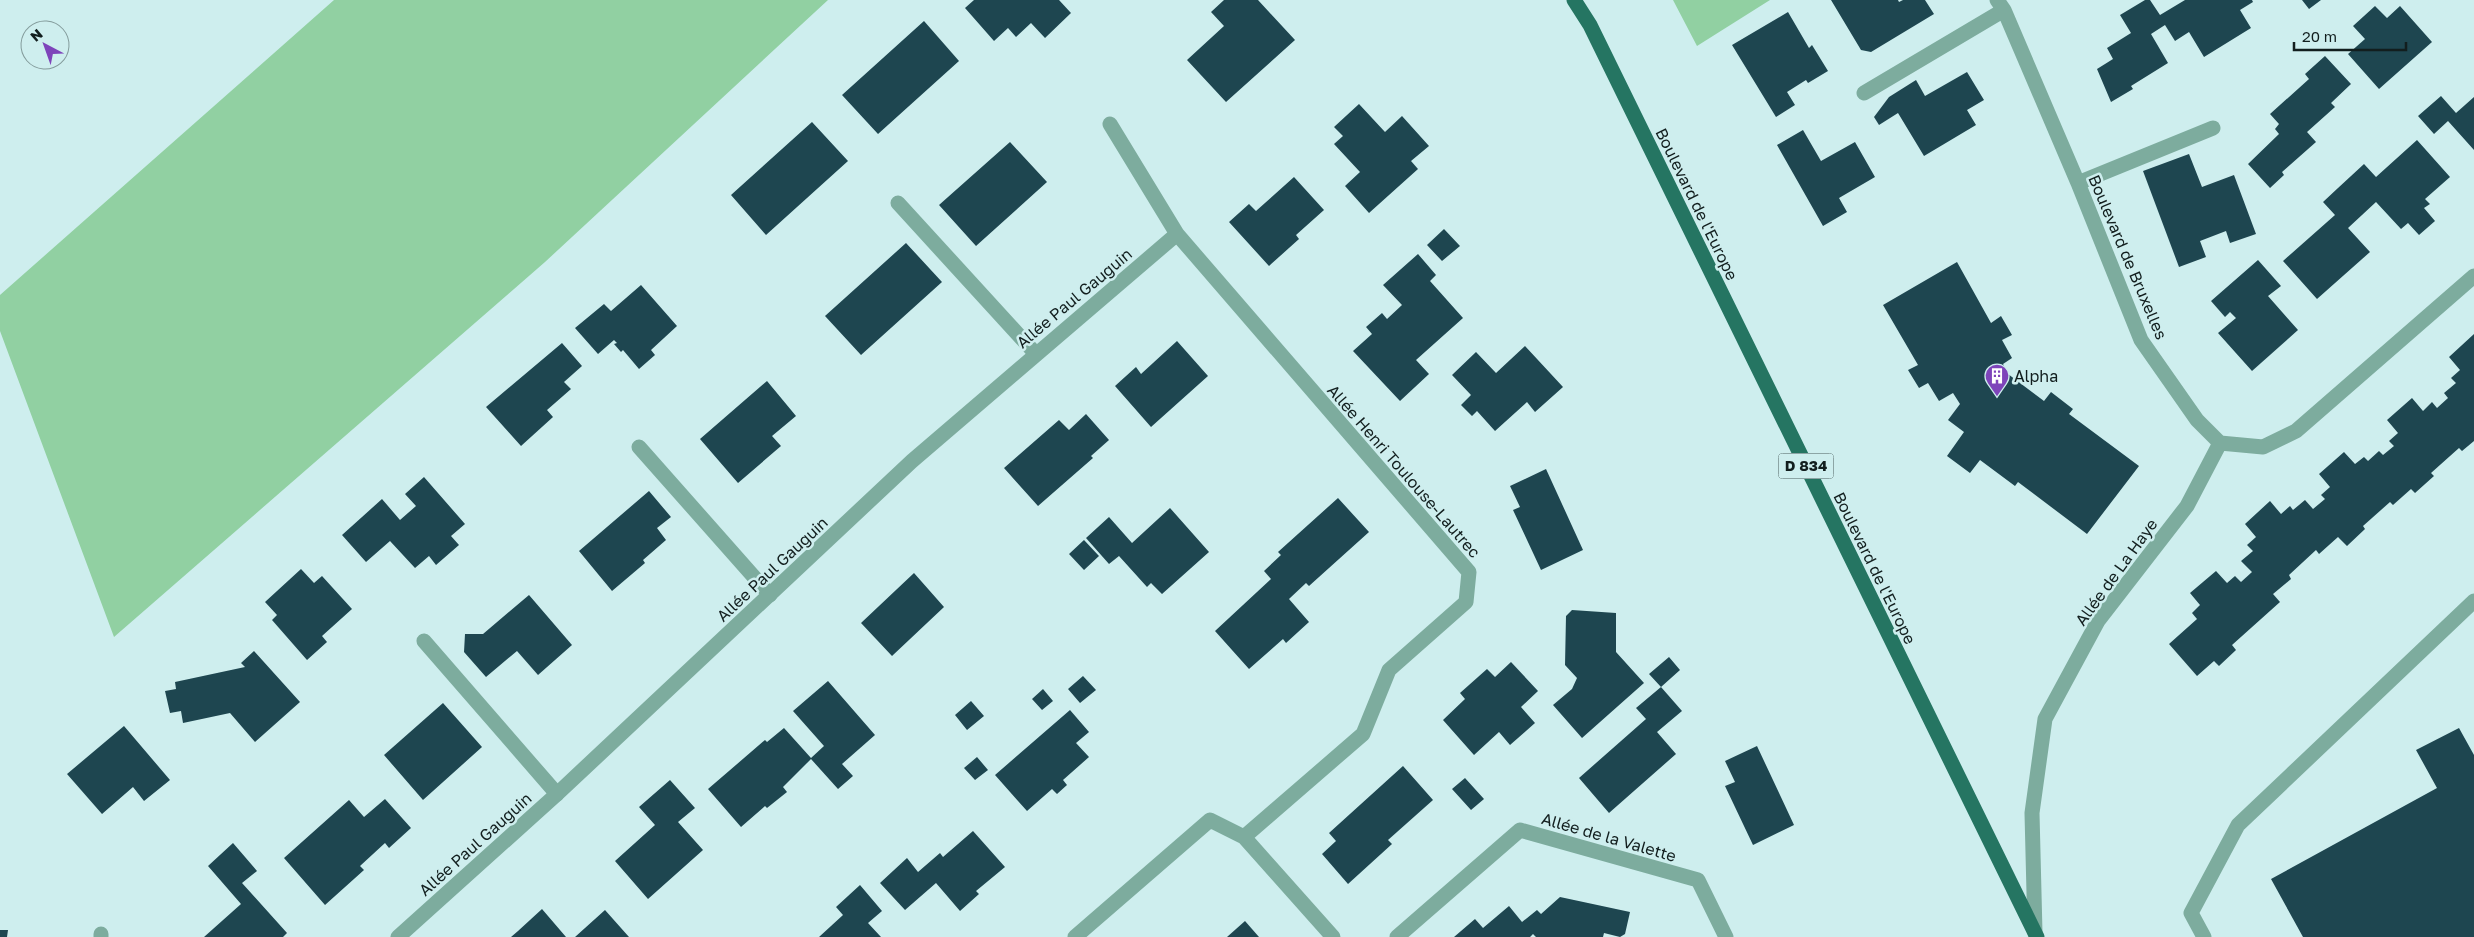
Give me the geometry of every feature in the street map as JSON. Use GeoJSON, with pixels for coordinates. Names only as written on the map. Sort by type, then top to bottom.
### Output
{"type":"FeatureCollection","features":[{"type":"Feature","properties":{"kind":"main road","name":"Boulevard de l'Europe"},"geometry":{"type":"LineString","coordinates":[[1574,0],[1590,24],[2036,935]]}},
{"type":"Feature","properties":{"kind":"street"},"geometry":{"type":"LineString","coordinates":[[1864,93],[2001,5]]}},
{"type":"Feature","properties":{"kind":"street","name":"Boulevard de Bruxelles"},"geometry":{"type":"LineString","coordinates":[[2001,5],[2078,183],[2141,340],[2197,420],[2220,443]]}},
{"type":"Feature","properties":{"kind":"street","name":"Allée Henri Toulouse-Lautrec"},"geometry":{"type":"LineString","coordinates":[[1110,124],[1177,234],[1469,572],[1466,602],[1389,670],[1363,734],[1244,837]]}},
{"type":"Feature","properties":{"kind":"street"},"geometry":{"type":"LineString","coordinates":[[2078,183],[2213,128]]}},
{"type":"Feature","properties":{"kind":"street"},"geometry":{"type":"LineString","coordinates":[[898,203],[1035,353]]}},
{"type":"Feature","properties":{"kind":"street","name":"Allée Paul Gauguin"},"geometry":{"type":"LineString","coordinates":[[398,937],[557,794],[912,461],[1035,353],[1177,234]]}},
{"type":"Feature","properties":{"kind":"street"},"geometry":{"type":"LineString","coordinates":[[2220,443],[2263,448],[2296,432],[2474,276]]}},
{"type":"Feature","properties":{"kind":"street","name":"Allée de La Haye"},"geometry":{"type":"LineString","coordinates":[[2036,935],[2032,813],[2045,719],[2098,621],[2187,506],[2220,443]]}},
{"type":"Feature","properties":{"kind":"street"},"geometry":{"type":"LineString","coordinates":[[639,447],[770,596]]}},
{"type":"Feature","properties":{"kind":"street"},"geometry":{"type":"LineString","coordinates":[[2204,937],[2191,913],[2238,825],[2474,601]]}},
{"type":"Feature","properties":{"kind":"street"},"geometry":{"type":"LineString","coordinates":[[424,641],[557,794]]}},
{"type":"Feature","properties":{"kind":"street"},"geometry":{"type":"LineString","coordinates":[[1075,937],[1210,820],[1244,837],[1333,937]]}},
{"type":"Feature","properties":{"kind":"street","name":"Allée de la Valette"},"geometry":{"type":"LineString","coordinates":[[1397,937],[1520,830],[1698,880],[1726,937]]}},
{"type":"Feature","properties":{"kind":"green space"},"geometry":{"type":"Polygon","coordinates":[[[334,0],[828,0],[545,262],[114,637],[0,331],[0,295],[334,0]]]}},
{"type":"Feature","properties":{"kind":"green space"},"geometry":{"type":"Polygon","coordinates":[[[1673,0],[1770,0],[1697,46],[1673,0]]]}},
{"type":"Feature","properties":{"kind":"building"},"geometry":{"type":"Polygon","coordinates":[[[974,0],[1059,0],[1071,13],[1045,38],[1031,23],[1016,37],[1008,28],[994,41],[965,8],[974,0]]]}},
{"type":"Feature","properties":{"kind":"building"},"geometry":{"type":"Polygon","coordinates":[[[1224,0],[1258,0],[1295,40],[1226,102],[1187,60],[1224,26],[1211,12],[1224,0]]]}},
{"type":"Feature","properties":{"kind":"building"},"geometry":{"type":"Polygon","coordinates":[[[1831,0],[1898,0],[1899,2],[1903,0],[1925,0],[1934,14],[1871,52],[1861,50],[1831,0]]]}},
{"type":"Feature","properties":{"kind":"building"},"geometry":{"type":"Polygon","coordinates":[[[2145,0],[2150,0],[2160,15],[2185,0],[2252,0],[2253,2],[2240,10],[2251,28],[2204,57],[2189,32],[2175,41],[2165,25],[2151,34],[2168,63],[2131,86],[2133,89],[2111,102],[2097,69],[2113,59],[2107,48],[2131,33],[2120,15],[2145,0]]]}},
{"type":"Feature","properties":{"kind":"building"},"geometry":{"type":"Polygon","coordinates":[[[2302,0],[2321,0],[2309,9],[2302,0]]]}},
{"type":"Feature","properties":{"kind":"building"},"geometry":{"type":"Polygon","coordinates":[[[2375,6],[2387,18],[2400,6],[2432,42],[2379,89],[2348,54],[2365,39],[2353,26],[2375,6]]]}},
{"type":"Feature","properties":{"kind":"building"},"geometry":{"type":"Polygon","coordinates":[[[1788,12],[1809,48],[1812,45],[1828,71],[1808,83],[1806,80],[1787,92],[1795,105],[1776,117],[1732,45],[1788,12]]]}},
{"type":"Feature","properties":{"kind":"building"},"geometry":{"type":"Polygon","coordinates":[[[924,21],[959,61],[878,134],[842,95],[924,21]]]}},
{"type":"Feature","properties":{"kind":"building"},"geometry":{"type":"Polygon","coordinates":[[[2325,56],[2351,84],[2331,103],[2335,107],[2307,132],[2316,142],[2282,172],[2284,175],[2270,188],[2248,164],[2279,134],[2275,129],[2279,124],[2270,114],[2309,79],[2305,74],[2325,56]]]}},
{"type":"Feature","properties":{"kind":"building"},"geometry":{"type":"Polygon","coordinates":[[[1967,72],[1984,100],[1967,110],[1976,125],[1924,156],[1898,113],[1879,125],[1874,117],[1889,97],[1916,80],[1925,96],[1967,72]]]}},
{"type":"Feature","properties":{"kind":"building"},"geometry":{"type":"Polygon","coordinates":[[[2441,96],[2456,113],[2474,97],[2474,150],[2448,121],[2434,134],[2418,116],[2441,96]]]}},
{"type":"Feature","properties":{"kind":"building"},"geometry":{"type":"Polygon","coordinates":[[[1359,104],[1385,132],[1402,116],[1429,146],[1411,161],[1418,169],[1369,213],[1345,186],[1360,172],[1334,144],[1343,136],[1334,127],[1359,104]]]}},
{"type":"Feature","properties":{"kind":"building"},"geometry":{"type":"Polygon","coordinates":[[[812,122],[848,161],[766,235],[731,195],[812,122]]]}},
{"type":"Feature","properties":{"kind":"building"},"geometry":{"type":"Polygon","coordinates":[[[1803,130],[1821,161],[1855,142],[1875,177],[1839,198],[1847,212],[1823,226],[1777,145],[1803,130]]]}},
{"type":"Feature","properties":{"kind":"building"},"geometry":{"type":"Polygon","coordinates":[[[2417,140],[2450,177],[2425,199],[2430,204],[2424,208],[2435,221],[2419,235],[2408,223],[2401,229],[2376,202],[2348,228],[2370,252],[2317,299],[2283,261],[2335,215],[2323,202],[2364,164],[2376,177],[2417,140]]]}},
{"type":"Feature","properties":{"kind":"building"},"geometry":{"type":"Polygon","coordinates":[[[1010,142],[1047,182],[976,246],[939,205],[1010,142]]]}},
{"type":"Feature","properties":{"kind":"building"},"geometry":{"type":"Polygon","coordinates":[[[2189,154],[2202,187],[2234,175],[2256,234],[2230,243],[2226,231],[2200,241],[2206,257],[2179,267],[2143,171],[2189,154]]]}},
{"type":"Feature","properties":{"kind":"building"},"geometry":{"type":"Polygon","coordinates":[[[1294,177],[1324,210],[1296,235],[1299,239],[1269,266],[1229,222],[1249,204],[1256,211],[1294,177]]]}},
{"type":"Feature","properties":{"kind":"building"},"geometry":{"type":"Polygon","coordinates":[[[1444,229],[1460,246],[1442,261],[1427,245],[1444,229]]]}},
{"type":"Feature","properties":{"kind":"building"},"geometry":{"type":"Polygon","coordinates":[[[906,243],[942,282],[861,355],[825,316],[906,243]]]}},
{"type":"Feature","properties":{"kind":"building"},"geometry":{"type":"Polygon","coordinates":[[[1418,254],[1436,275],[1430,281],[1463,318],[1416,360],[1429,374],[1400,401],[1353,351],[1372,334],[1366,327],[1382,313],[1387,319],[1402,305],[1383,285],[1418,254]]]}},
{"type":"Feature","properties":{"kind":"building"},"geometry":{"type":"Polygon","coordinates":[[[2258,260],[2281,286],[2268,296],[2298,330],[2252,371],[2218,333],[2236,318],[2230,312],[2225,317],[2211,301],[2258,260]]]}},
{"type":"Feature","properties":{"kind":"building","name":"Alpha"},"geometry":{"type":"Polygon","coordinates":[[[1957,262],[1991,323],[2001,316],[2012,335],[2002,340],[2012,358],[2003,364],[2008,374],[2044,401],[2051,392],[2073,409],[2069,414],[2139,466],[2087,534],[2018,482],[2015,486],[1980,460],[1970,473],[1947,456],[1964,432],[1948,420],[1960,404],[1953,393],[1939,401],[1928,383],[1919,388],[1908,370],[1918,365],[1883,305],[1957,262]]]}},
{"type":"Feature","properties":{"kind":"building"},"geometry":{"type":"Polygon","coordinates":[[[641,285],[677,326],[651,350],[655,355],[639,369],[623,350],[621,352],[614,344],[617,343],[614,340],[598,354],[575,328],[604,304],[611,311],[641,285]]]}},
{"type":"Feature","properties":{"kind":"building"},"geometry":{"type":"Polygon","coordinates":[[[2474,334],[2474,441],[2462,451],[2459,448],[2431,473],[2434,476],[2415,493],[2411,489],[2393,505],[2390,502],[2363,526],[2365,529],[2347,546],[2338,537],[2319,554],[2316,550],[2289,575],[2291,579],[2273,594],[2280,602],[2232,645],[2236,650],[2219,666],[2214,661],[2197,676],[2169,644],[2197,619],[2192,613],[2200,605],[2190,593],[2216,571],[2227,583],[2235,576],[2241,582],[2252,572],[2241,561],[2253,551],[2247,545],[2256,537],[2245,524],[2270,501],[2281,514],[2290,506],[2293,510],[2305,500],[2313,509],[2325,499],[2321,495],[2330,487],[2319,474],[2344,452],[2355,464],[2364,457],[2368,461],[2379,451],[2383,455],[2394,446],[2389,441],[2398,433],[2387,420],[2412,398],[2423,411],[2432,402],[2437,408],[2448,398],[2444,393],[2456,383],[2451,378],[2460,370],[2449,357],[2474,334]]]}},
{"type":"Feature","properties":{"kind":"building"},"geometry":{"type":"Polygon","coordinates":[[[1177,341],[1208,376],[1151,427],[1115,386],[1136,367],[1141,374],[1177,341]]]}},
{"type":"Feature","properties":{"kind":"building"},"geometry":{"type":"Polygon","coordinates":[[[562,343],[582,366],[564,382],[571,389],[547,410],[553,417],[521,446],[486,407],[562,343]]]}},
{"type":"Feature","properties":{"kind":"building"},"geometry":{"type":"Polygon","coordinates":[[[1525,346],[1563,387],[1535,412],[1527,402],[1495,431],[1477,411],[1472,416],[1461,405],[1471,395],[1452,375],[1476,352],[1496,373],[1525,346]]]}},
{"type":"Feature","properties":{"kind":"building"},"geometry":{"type":"Polygon","coordinates":[[[767,381],[796,416],[772,436],[781,446],[738,483],[700,439],[767,381]]]}},
{"type":"Feature","properties":{"kind":"building"},"geometry":{"type":"Polygon","coordinates":[[[1086,414],[1109,440],[1091,456],[1093,458],[1038,506],[1004,468],[1059,420],[1069,430],[1086,414]]]}},
{"type":"Feature","properties":{"kind":"building"},"geometry":{"type":"Polygon","coordinates":[[[1546,469],[1583,550],[1541,570],[1513,510],[1520,507],[1510,486],[1546,469]]]}},
{"type":"Feature","properties":{"kind":"building"},"geometry":{"type":"Polygon","coordinates":[[[424,477],[465,524],[451,536],[459,545],[436,565],[429,556],[415,568],[390,541],[366,562],[342,535],[382,499],[400,520],[416,506],[405,494],[424,477]]]}},
{"type":"Feature","properties":{"kind":"building"},"geometry":{"type":"Polygon","coordinates":[[[649,491],[671,517],[657,528],[666,540],[643,560],[645,563],[612,591],[579,551],[649,491]]]}},
{"type":"Feature","properties":{"kind":"building"},"geometry":{"type":"Polygon","coordinates":[[[1338,498],[1369,532],[1309,586],[1306,583],[1289,599],[1309,622],[1286,643],[1283,639],[1249,669],[1215,631],[1271,579],[1264,571],[1281,555],[1278,552],[1338,498]]]}},
{"type":"Feature","properties":{"kind":"building"},"geometry":{"type":"Polygon","coordinates":[[[1170,508],[1209,552],[1162,594],[1151,583],[1147,587],[1119,556],[1109,564],[1086,538],[1109,517],[1132,543],[1170,508]]]}},
{"type":"Feature","properties":{"kind":"building"},"geometry":{"type":"Polygon","coordinates":[[[1084,540],[1099,556],[1084,570],[1069,554],[1084,540]]]}},
{"type":"Feature","properties":{"kind":"building"},"geometry":{"type":"Polygon","coordinates":[[[301,569],[314,583],[322,576],[352,609],[322,636],[327,642],[307,660],[272,620],[277,615],[265,602],[301,569]]]}},
{"type":"Feature","properties":{"kind":"building"},"geometry":{"type":"Polygon","coordinates":[[[914,573],[944,607],[892,656],[861,623],[914,573]]]}},
{"type":"Feature","properties":{"kind":"building"},"geometry":{"type":"Polygon","coordinates":[[[529,595],[572,645],[538,675],[517,651],[486,677],[464,652],[465,634],[483,634],[529,595]]]}},
{"type":"Feature","properties":{"kind":"building"},"geometry":{"type":"Polygon","coordinates":[[[1572,610],[1616,613],[1616,652],[1644,683],[1582,738],[1553,705],[1572,689],[1577,678],[1565,665],[1566,616],[1572,610]]]}},
{"type":"Feature","properties":{"kind":"building"},"geometry":{"type":"Polygon","coordinates":[[[254,651],[300,702],[255,742],[230,713],[183,723],[181,711],[170,713],[165,691],[176,689],[175,682],[245,667],[241,663],[254,651]]]}},
{"type":"Feature","properties":{"kind":"building"},"geometry":{"type":"Polygon","coordinates":[[[1669,657],[1680,670],[1661,687],[1649,674],[1669,657]]]}},
{"type":"Feature","properties":{"kind":"building"},"geometry":{"type":"Polygon","coordinates":[[[1511,662],[1538,691],[1521,707],[1535,723],[1510,745],[1499,732],[1474,755],[1443,720],[1465,699],[1460,693],[1487,669],[1495,677],[1511,662]]]}},
{"type":"Feature","properties":{"kind":"building"},"geometry":{"type":"Polygon","coordinates":[[[1083,676],[1096,690],[1080,703],[1068,689],[1083,676]]]}},
{"type":"Feature","properties":{"kind":"building"},"geometry":{"type":"Polygon","coordinates":[[[828,681],[875,735],[842,764],[853,776],[838,789],[811,759],[783,787],[787,792],[767,808],[765,806],[741,827],[708,789],[765,740],[767,742],[784,728],[811,758],[824,746],[793,711],[828,681]]]}},
{"type":"Feature","properties":{"kind":"building"},"geometry":{"type":"Polygon","coordinates":[[[1661,687],[1682,711],[1657,732],[1676,754],[1609,813],[1579,778],[1646,719],[1636,708],[1661,687]]]}},
{"type":"Feature","properties":{"kind":"building"},"geometry":{"type":"Polygon","coordinates":[[[1043,689],[1053,701],[1042,710],[1032,699],[1043,689]]]}},
{"type":"Feature","properties":{"kind":"building"},"geometry":{"type":"Polygon","coordinates":[[[971,701],[984,716],[967,730],[955,715],[971,701]]]}},
{"type":"Feature","properties":{"kind":"building"},"geometry":{"type":"Polygon","coordinates":[[[443,703],[482,747],[423,800],[384,755],[443,703]]]}},
{"type":"Feature","properties":{"kind":"building"},"geometry":{"type":"Polygon","coordinates":[[[1070,710],[1089,732],[1076,743],[1089,757],[1063,780],[1067,785],[1057,794],[1052,789],[1027,811],[995,775],[1070,710]]]}},
{"type":"Feature","properties":{"kind":"building"},"geometry":{"type":"Polygon","coordinates":[[[124,726],[170,780],[144,801],[133,787],[102,814],[67,774],[124,726]]]}},
{"type":"Feature","properties":{"kind":"building"},"geometry":{"type":"Polygon","coordinates":[[[2459,728],[2474,755],[2474,937],[2303,937],[2271,879],[2437,788],[2416,750],[2459,728]]]}},
{"type":"Feature","properties":{"kind":"building"},"geometry":{"type":"Polygon","coordinates":[[[1757,746],[1794,825],[1753,845],[1725,786],[1735,782],[1725,761],[1757,746]]]}},
{"type":"Feature","properties":{"kind":"building"},"geometry":{"type":"Polygon","coordinates":[[[977,757],[988,770],[975,780],[964,768],[977,757]]]}},
{"type":"Feature","properties":{"kind":"building"},"geometry":{"type":"Polygon","coordinates":[[[1403,766],[1433,800],[1388,840],[1392,844],[1348,884],[1322,854],[1336,841],[1329,833],[1403,766]]]}},
{"type":"Feature","properties":{"kind":"building"},"geometry":{"type":"Polygon","coordinates":[[[1465,778],[1484,799],[1471,810],[1452,789],[1465,778]]]}},
{"type":"Feature","properties":{"kind":"building"},"geometry":{"type":"Polygon","coordinates":[[[670,780],[695,808],[678,822],[703,850],[648,899],[615,861],[655,825],[639,807],[670,780]]]}},
{"type":"Feature","properties":{"kind":"building"},"geometry":{"type":"Polygon","coordinates":[[[385,799],[411,828],[389,848],[385,843],[360,866],[364,870],[325,905],[284,858],[349,800],[364,817],[385,799]]]}},
{"type":"Feature","properties":{"kind":"building"},"geometry":{"type":"Polygon","coordinates":[[[973,831],[1005,867],[976,891],[979,894],[960,911],[936,883],[905,910],[880,883],[907,858],[918,872],[940,853],[943,857],[973,831]]]}},
{"type":"Feature","properties":{"kind":"building"},"geometry":{"type":"Polygon","coordinates":[[[233,843],[257,871],[242,883],[287,933],[283,937],[204,937],[241,904],[208,866],[233,843]]]}},
{"type":"Feature","properties":{"kind":"building"},"geometry":{"type":"Polygon","coordinates":[[[860,885],[882,911],[868,923],[881,937],[819,937],[843,915],[836,907],[860,885]]]}},
{"type":"Feature","properties":{"kind":"building"},"geometry":{"type":"Polygon","coordinates":[[[1560,897],[1630,912],[1625,934],[1620,937],[1604,933],[1603,937],[1536,937],[1533,934],[1530,937],[1454,937],[1475,919],[1483,928],[1509,906],[1522,922],[1537,910],[1541,914],[1560,897]]]}},
{"type":"Feature","properties":{"kind":"building"},"geometry":{"type":"Polygon","coordinates":[[[542,909],[566,937],[511,937],[518,931],[542,909]]]}},
{"type":"Feature","properties":{"kind":"building"},"geometry":{"type":"Polygon","coordinates":[[[605,910],[629,937],[575,937],[605,910]]]}},
{"type":"Feature","properties":{"kind":"building"},"geometry":{"type":"Polygon","coordinates":[[[1245,921],[1259,937],[1227,937],[1245,921]]]}},
{"type":"Feature","properties":{"kind":"building"},"geometry":{"type":"Polygon","coordinates":[[[0,930],[8,930],[7,937],[0,937],[0,930]]]}},
{"type":"Feature","properties":{"kind":"place","name":"Alpha"},"geometry":{"type":"Point","coordinates":[1997,397]}}]}
